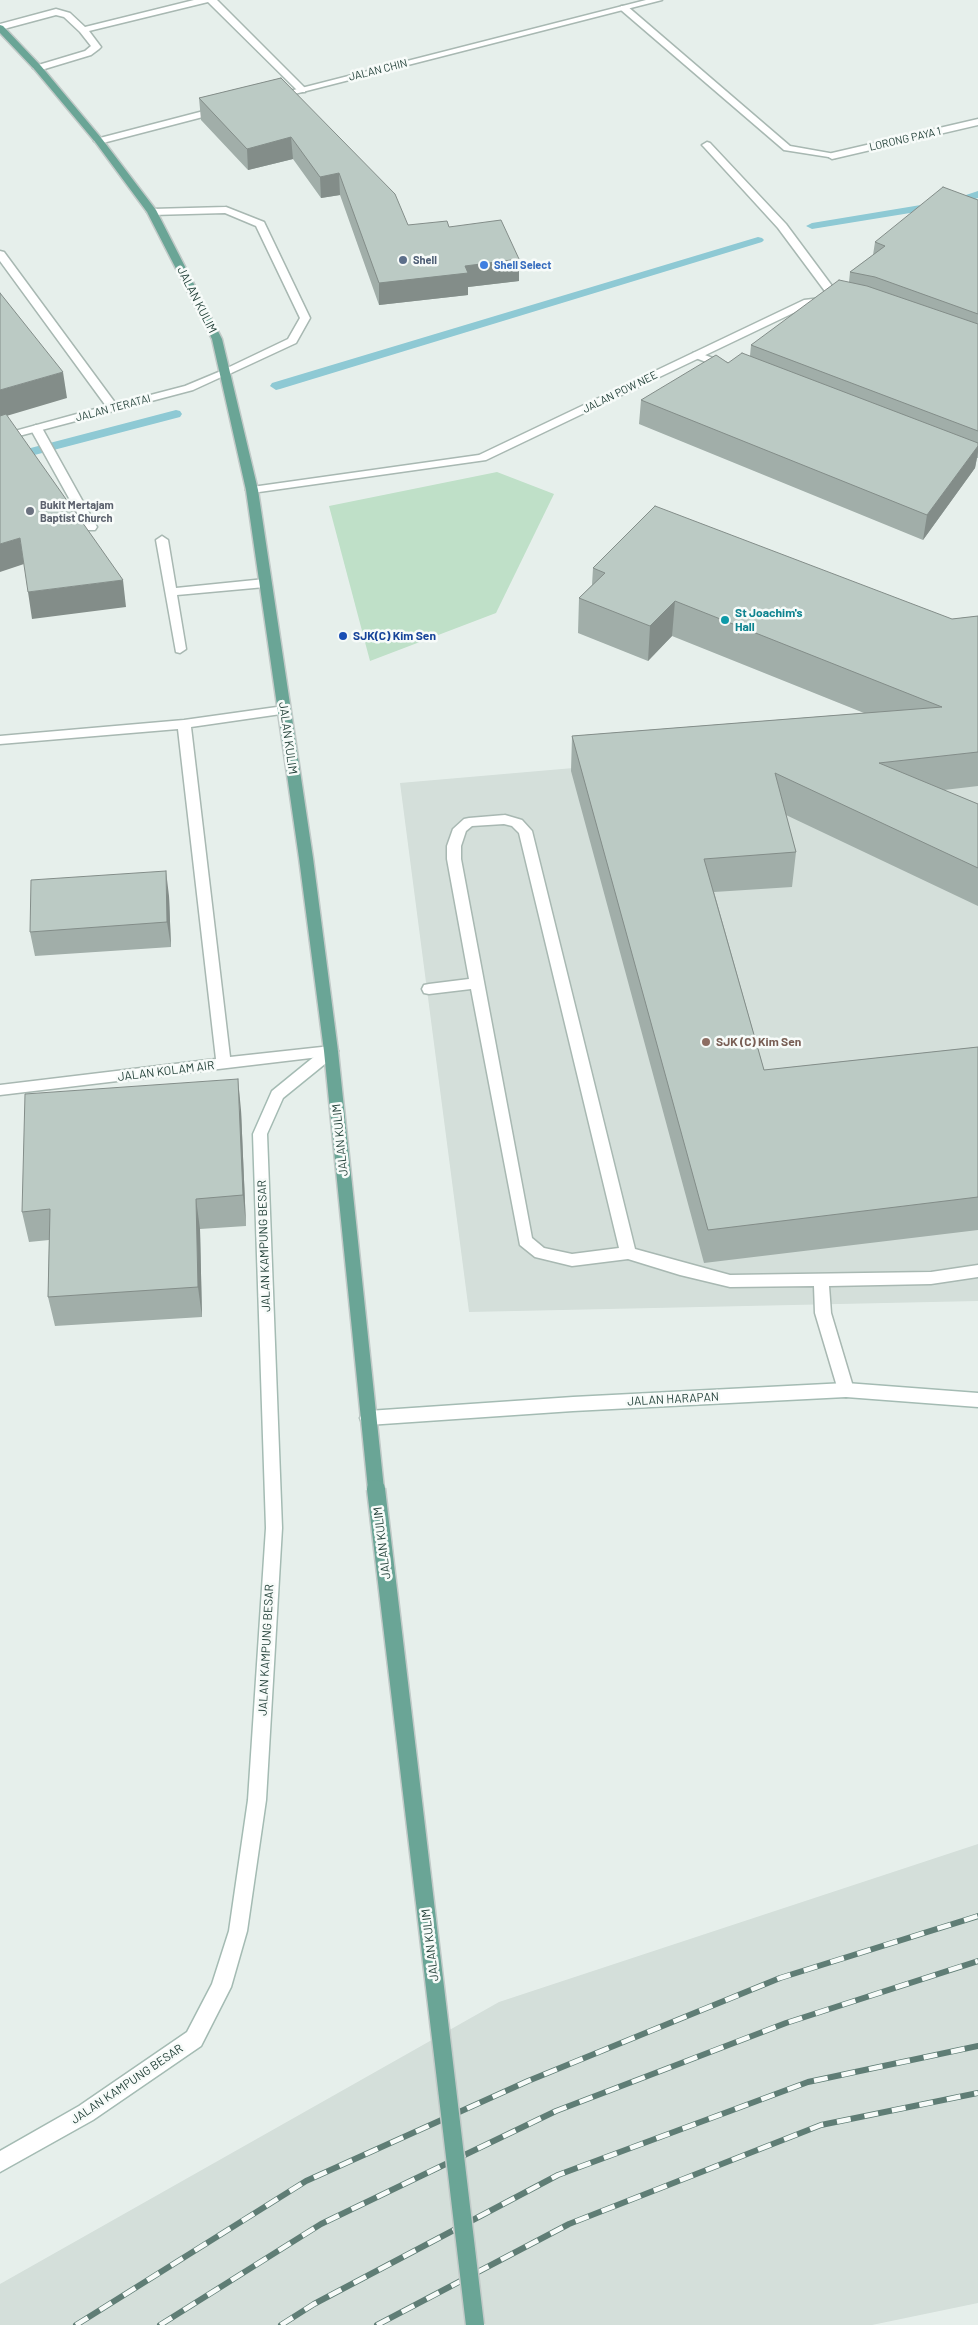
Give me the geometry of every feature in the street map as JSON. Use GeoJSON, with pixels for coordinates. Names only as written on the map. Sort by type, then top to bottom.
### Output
{"type":"FeatureCollection","features":[{"type":"Feature","properties":{"kind":"main road","name":"JALAN KULIM"},"geometry":{"type":"LineString","coordinates":[[0,27],[38,68],[99,141],[152,212],[217,339],[252,490],[331,1051],[376,1489],[475,2325]]}},
{"type":"Feature","properties":{"kind":"street"},"geometry":{"type":"LineString","coordinates":[[83,30],[205,0]]}},
{"type":"Feature","properties":{"kind":"street"},"geometry":{"type":"LineString","coordinates":[[212,0],[302,90]]}},
{"type":"Feature","properties":{"kind":"street"},"geometry":{"type":"LineString","coordinates":[[615,0],[624,8]]}},
{"type":"Feature","properties":{"kind":"street","name":"JALAN CHIN"},"geometry":{"type":"LineString","coordinates":[[264,99],[657,0]]}},
{"type":"Feature","properties":{"kind":"street","name":"LORONG PAYA 1"},"geometry":{"type":"LineString","coordinates":[[624,8],[787,148],[832,156],[978,122]]}},
{"type":"Feature","properties":{"kind":"street"},"geometry":{"type":"LineString","coordinates":[[0,27],[56,12],[67,15],[83,30],[96,47],[88,53],[38,68]]}},
{"type":"Feature","properties":{"kind":"street"},"geometry":{"type":"LineString","coordinates":[[99,141],[227,108]]}},
{"type":"Feature","properties":{"kind":"street"},"geometry":{"type":"LineString","coordinates":[[707,145],[782,226],[837,300]]}},
{"type":"Feature","properties":{"kind":"street","name":"JALAN TERATAI"},"geometry":{"type":"LineString","coordinates":[[0,438],[189,388],[292,341],[305,318],[260,224],[226,210],[152,212]]}},
{"type":"Feature","properties":{"kind":"street"},"geometry":{"type":"LineString","coordinates":[[0,254],[113,408]]}},
{"type":"Feature","properties":{"kind":"street","name":"JALAN POW NEE"},"geometry":{"type":"LineString","coordinates":[[252,490],[482,458],[808,302],[837,300],[852,303]]}},
{"type":"Feature","properties":{"kind":"street"},"geometry":{"type":"LineString","coordinates":[[697,355],[742,373]]}},
{"type":"Feature","properties":{"kind":"street"},"geometry":{"type":"LineString","coordinates":[[36,428],[91,527]]}},
{"type":"Feature","properties":{"kind":"street"},"geometry":{"type":"LineString","coordinates":[[162,540],[180,649]]}},
{"type":"Feature","properties":{"kind":"street"},"geometry":{"type":"LineString","coordinates":[[171,592],[265,583]]}},
{"type":"Feature","properties":{"kind":"street"},"geometry":{"type":"LineString","coordinates":[[0,740],[184,724],[284,710]]}},
{"type":"Feature","properties":{"kind":"street"},"geometry":{"type":"LineString","coordinates":[[184,724],[224,1064]]}},
{"type":"Feature","properties":{"kind":"street"},"geometry":{"type":"LineString","coordinates":[[628,1253],[525,831],[517,823],[505,820],[469,822],[460,829],[454,846],[476,983],[525,1241],[540,1253],[572,1260],[628,1253],[680,1269],[730,1281],[931,1278],[978,1271]]}},
{"type":"Feature","properties":{"kind":"street"},"geometry":{"type":"LineString","coordinates":[[429,989],[476,983]]}},
{"type":"Feature","properties":{"kind":"street","name":"JALAN KOLAM AIR"},"geometry":{"type":"LineString","coordinates":[[0,1090],[331,1051]]}},
{"type":"Feature","properties":{"kind":"street","name":"JALAN KAMPUNG BESAR"},"geometry":{"type":"LineString","coordinates":[[2,2157],[86,2113],[194,2039],[221,1987],[238,1931],[257,1800],[274,1528],[260,1134],[277,1095],[331,1051]]}},
{"type":"Feature","properties":{"kind":"street"},"geometry":{"type":"LineString","coordinates":[[821,1280],[823,1313],[846,1390]]}},
{"type":"Feature","properties":{"kind":"street","name":"JALAN HARAPAN"},"geometry":{"type":"LineString","coordinates":[[368,1418],[573,1404],[846,1390],[978,1400]]}},
{"type":"Feature","properties":{"kind":"shaded area","name":"SJK (C) Kim Sen"},"geometry":{"type":"Polygon","coordinates":[[[978,733],[978,1301],[469,1312],[400,783],[978,733]]]}},
{"type":"Feature","properties":{"kind":"shaded area"},"geometry":{"type":"Polygon","coordinates":[[[978,1844],[978,2303],[872,2325],[0,2325],[0,2284],[499,2002],[978,1844]]]}},
{"type":"Feature","properties":{"kind":"green space"},"geometry":{"type":"Polygon","coordinates":[[[497,472],[554,494],[496,613],[370,661],[329,506],[497,472]]]}},
{"type":"Feature","properties":{"kind":"building"},"geometry":{"type":"Polygon","coordinates":[[[281,78],[395,194],[408,225],[447,221],[449,227],[501,220],[519,259],[465,266],[468,273],[379,283],[339,173],[320,177],[291,137],[247,149],[199,98],[281,78]]]}},
{"type":"Feature","properties":{"kind":"building"},"geometry":{"type":"Polygon","coordinates":[[[943,187],[978,200],[978,314],[875,277],[850,272],[885,246],[875,242],[943,187]]]}},
{"type":"Feature","properties":{"kind":"building"},"geometry":{"type":"Polygon","coordinates":[[[839,280],[867,286],[978,324],[978,431],[751,345],[839,280]]]}},
{"type":"Feature","properties":{"kind":"building"},"geometry":{"type":"Polygon","coordinates":[[[0,293],[63,372],[0,390],[0,293]]]}},
{"type":"Feature","properties":{"kind":"building"},"geometry":{"type":"Polygon","coordinates":[[[742,353],[978,443],[978,446],[927,515],[641,400],[716,355],[728,363],[742,353]]]}},
{"type":"Feature","properties":{"kind":"building"},"geometry":{"type":"Polygon","coordinates":[[[6,414],[123,580],[28,592],[20,538],[0,544],[0,416],[6,414]]]}},
{"type":"Feature","properties":{"kind":"building"},"geometry":{"type":"Polygon","coordinates":[[[655,506],[952,619],[978,616],[978,752],[879,763],[978,804],[978,868],[775,773],[796,852],[704,859],[764,1070],[978,1047],[978,1197],[708,1230],[572,736],[942,707],[675,601],[650,626],[579,598],[605,573],[593,568],[655,506]]]}},
{"type":"Feature","properties":{"kind":"building"},"geometry":{"type":"Polygon","coordinates":[[[166,871],[167,922],[30,932],[31,880],[166,871]]]}},
{"type":"Feature","properties":{"kind":"building"},"geometry":{"type":"Polygon","coordinates":[[[238,1079],[243,1195],[196,1199],[198,1287],[48,1297],[50,1209],[22,1212],[25,1094],[238,1079]]]}},
{"type":"Feature","properties":{"kind":"waterway"},"geometry":{"type":"LineString","coordinates":[[812,226],[953,203],[978,194]]}},
{"type":"Feature","properties":{"kind":"waterway"},"geometry":{"type":"LineString","coordinates":[[276,386],[758,240]]}},
{"type":"Feature","properties":{"kind":"waterway"},"geometry":{"type":"LineString","coordinates":[[0,460],[176,414]]}},
{"type":"Feature","properties":{"kind":"railway"},"geometry":{"type":"LineString","coordinates":[[76,2325],[306,2181],[528,2081],[780,1978],[978,1916]]}},
{"type":"Feature","properties":{"kind":"railway"},"geometry":{"type":"LineString","coordinates":[[160,2325],[321,2224],[556,2111],[786,2023],[978,1961]]}},
{"type":"Feature","properties":{"kind":"railway"},"geometry":{"type":"LineString","coordinates":[[281,2325],[314,2304],[558,2175],[808,2082],[978,2046]]}},
{"type":"Feature","properties":{"kind":"railway"},"geometry":{"type":"LineString","coordinates":[[377,2325],[569,2224],[821,2125],[978,2093]]}},
{"type":"Feature","properties":{"kind":"place","name":"Shell"},"geometry":{"type":"Point","coordinates":[403,260]}},
{"type":"Feature","properties":{"kind":"place","name":"Shell Select"},"geometry":{"type":"Point","coordinates":[484,265]}},
{"type":"Feature","properties":{"kind":"place","name":"Bukit Mertajam Baptist Church"},"geometry":{"type":"Point","coordinates":[30,511]}},
{"type":"Feature","properties":{"kind":"place","name":"St Joachim's Hall"},"geometry":{"type":"Point","coordinates":[725,620]}},
{"type":"Feature","properties":{"kind":"place","name":"SJK(C) Kim Sen"},"geometry":{"type":"Point","coordinates":[343,636]}},
{"type":"Feature","properties":{"kind":"place","name":"SJK (C) Kim Sen"},"geometry":{"type":"Point","coordinates":[706,1042]}}]}
